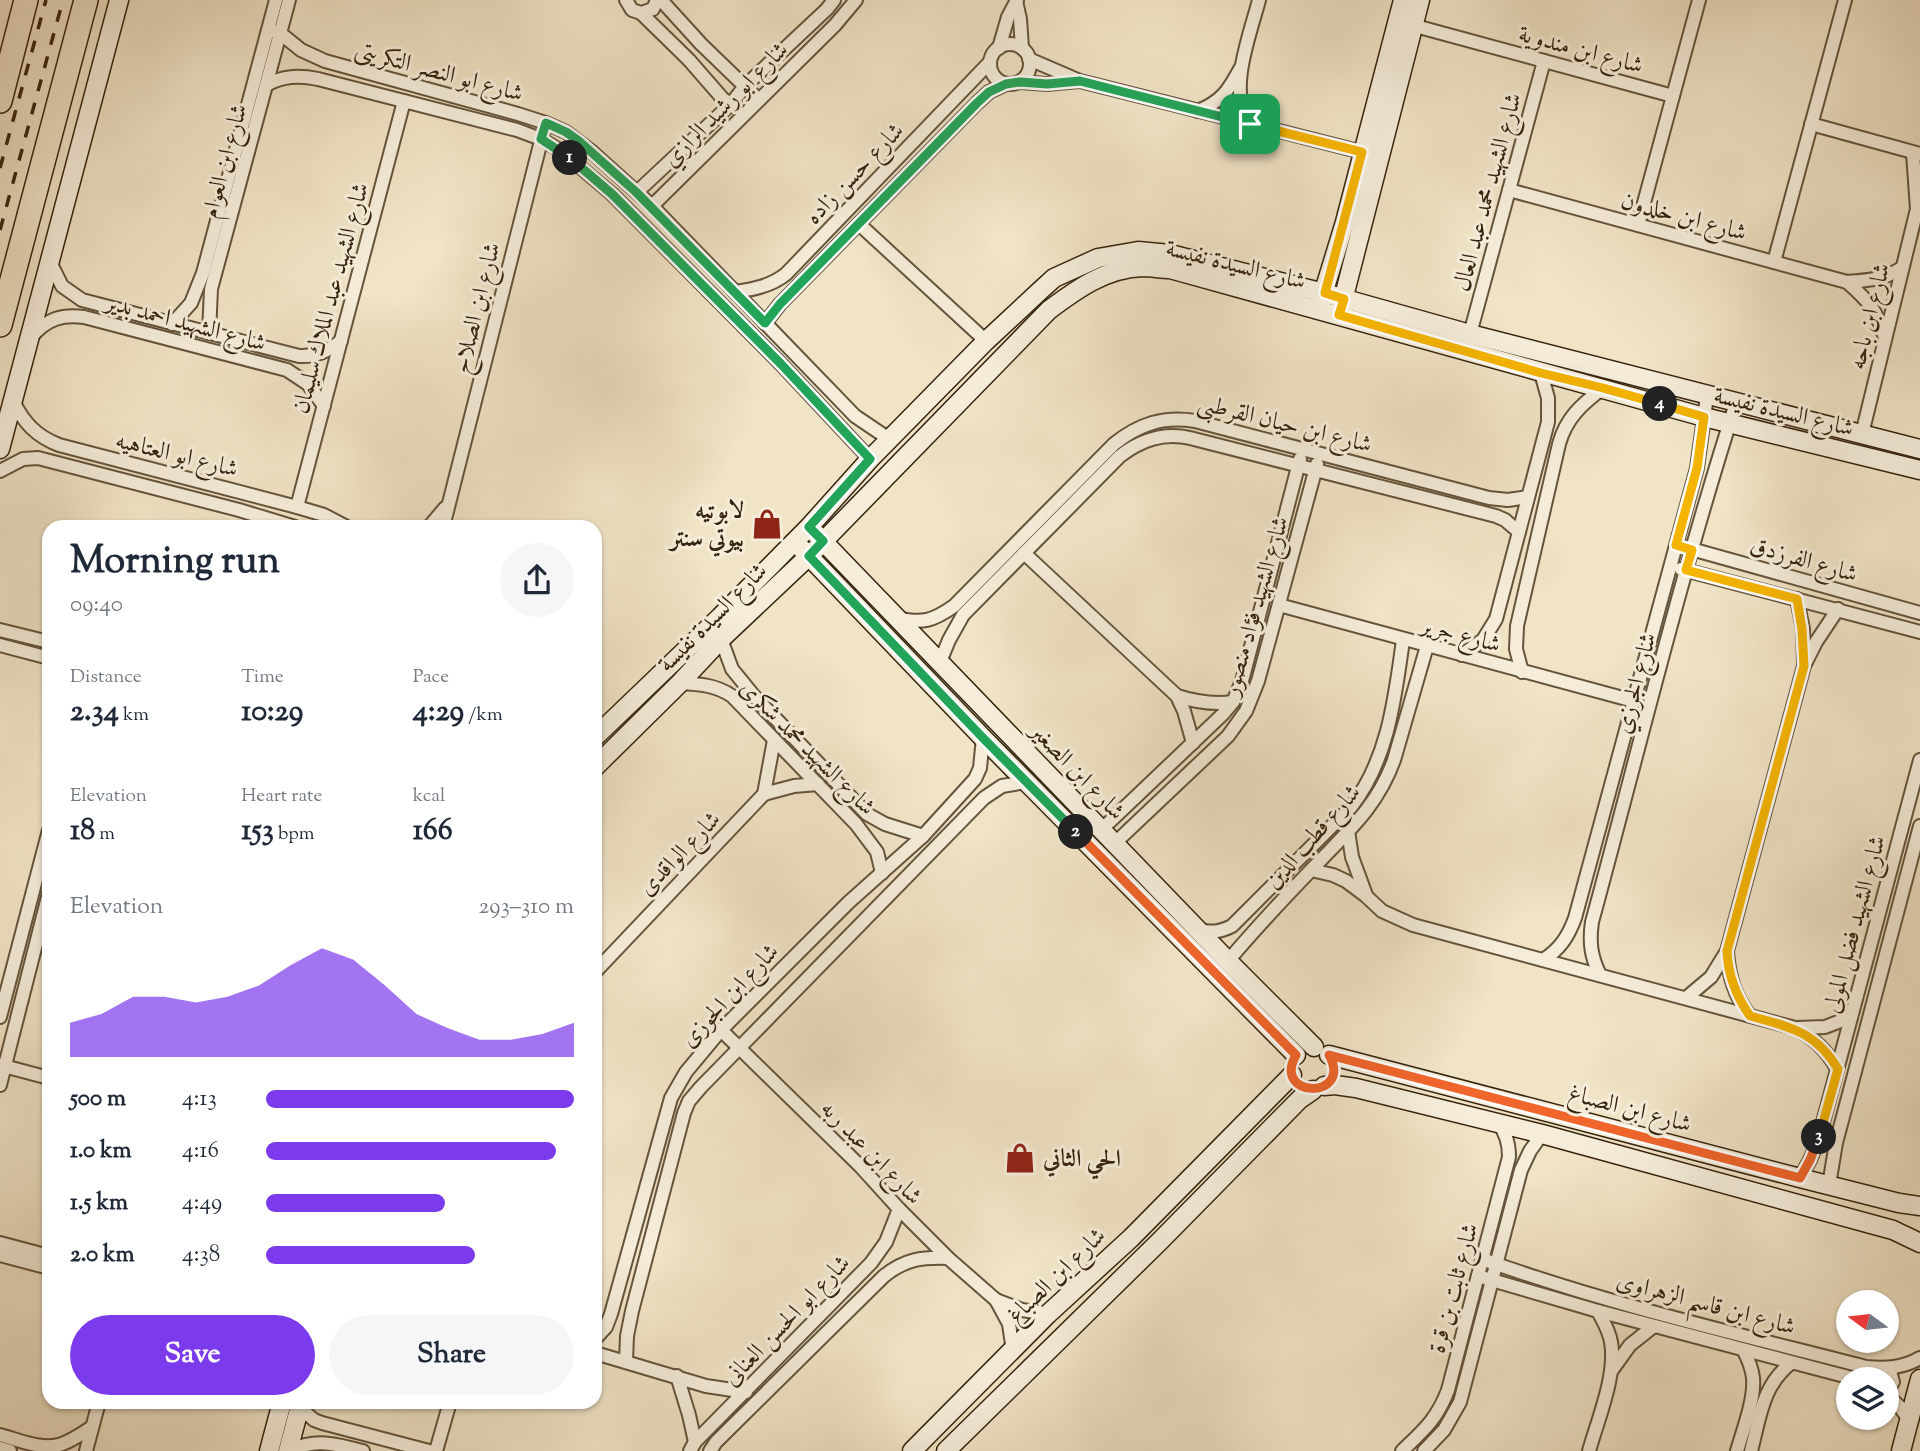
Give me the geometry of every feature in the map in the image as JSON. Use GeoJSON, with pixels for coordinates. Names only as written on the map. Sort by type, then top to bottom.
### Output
{"type":"FeatureCollection","features":[{"type":"Feature","properties":{"kind":"highway"},"geometry":{"type":"LineString","coordinates":[[0,100],[26,0]]}},
{"type":"Feature","properties":{"kind":"highway"},"geometry":{"type":"LineString","coordinates":[[0,325],[86,0]]}},
{"type":"Feature","properties":{"kind":"street"},"geometry":{"type":"LineString","coordinates":[[0,449],[119,0]]}},
{"type":"Feature","properties":{"kind":"street","name":"شارع ابن العوام"},"geometry":{"type":"LineString","coordinates":[[209,333],[211,289],[266,85],[274,31],[275,0]]}},
{"type":"Feature","properties":{"kind":"street","name":"شارع ابن العوام"},"geometry":{"type":"LineString","coordinates":[[172,324],[186,310],[199,285],[274,31],[289,0]]}},
{"type":"Feature","properties":{"kind":"street"},"geometry":{"type":"LineString","coordinates":[[641,13],[653,9],[659,0],[759,100]]}},
{"type":"Feature","properties":{"kind":"street","name":"شارع ابو رشيد الرازي"},"geometry":{"type":"LineString","coordinates":[[636,192],[730,104],[745,86],[834,0]]}},
{"type":"Feature","properties":{"kind":"street","name":"شارع ابو رشيد الرازي"},"geometry":{"type":"LineString","coordinates":[[652,206],[835,25],[856,0]]}},
{"type":"Feature","properties":{"kind":"street"},"geometry":{"type":"LineString","coordinates":[[999,48],[1003,30],[1016,0]]}},
{"type":"Feature","properties":{"kind":"street"},"geometry":{"type":"LineString","coordinates":[[1016,0],[1028,72],[1020,82]]}},
{"type":"Feature","properties":{"kind":"street"},"geometry":{"type":"LineString","coordinates":[[1198,111],[1220,100],[1230,88],[1242,65],[1259,0]]}},
{"type":"Feature","properties":{"kind":"street"},"geometry":{"type":"LineString","coordinates":[[1342,307],[1405,24],[1403,0]]}},
{"type":"Feature","properties":{"kind":"street"},"geometry":{"type":"LineString","coordinates":[[1322,301],[1362,152],[1405,24],[1420,0]]}},
{"type":"Feature","properties":{"kind":"street"},"geometry":{"type":"LineString","coordinates":[[1638,225],[1699,0]]}},
{"type":"Feature","properties":{"kind":"street"},"geometry":{"type":"LineString","coordinates":[[1774,262],[1845,0]]}},
{"type":"Feature","properties":{"kind":"street"},"geometry":{"type":"LineString","coordinates":[[624,1],[632,10],[641,13],[690,60],[723,99],[745,114]]}},
{"type":"Feature","properties":{"kind":"street","name":"شارع ابن مندوية"},"geometry":{"type":"LineString","coordinates":[[1405,24],[1673,96]]}},
{"type":"Feature","properties":{"kind":"street","name":"شارع ابو النصر التكريتى"},"geometry":{"type":"LineString","coordinates":[[274,31],[301,50],[325,61],[546,123],[566,132],[652,206],[855,416],[889,439]]}},
{"type":"Feature","properties":{"kind":"street"},"geometry":{"type":"LineString","coordinates":[[1080,81],[1006,84],[993,76],[990,62],[999,48],[1009,44],[1019,46],[1027,55],[1080,81],[1362,152]]}},
{"type":"Feature","properties":{"kind":"street","name":"شارع الشهيد محمد عبد العال"},"geometry":{"type":"LineString","coordinates":[[1471,334],[1544,61]]}},
{"type":"Feature","properties":{"kind":"street","name":"شارع حسن زاده"},"geometry":{"type":"LineString","coordinates":[[735,292],[759,288],[786,274],[990,62]]}},
{"type":"Feature","properties":{"kind":"street"},"geometry":{"type":"LineString","coordinates":[[1242,65],[1241,107],[1250,124]]}},
{"type":"Feature","properties":{"kind":"street","name":"شارع ابو النصر التكريتى"},"geometry":{"type":"LineString","coordinates":[[266,85],[286,77],[309,77],[495,124],[541,139],[574,161],[612,194],[781,364],[870,459]]}},
{"type":"Feature","properties":{"kind":"street","name":"شارع حسن زاده"},"geometry":{"type":"LineString","coordinates":[[765,323],[780,304],[977,103],[989,92],[1006,84]]}},
{"type":"Feature","properties":{"kind":"street","name":"شارع الشهيد عبد الملاك سليمان"},"geometry":{"type":"LineString","coordinates":[[297,507],[404,101]]}},
{"type":"Feature","properties":{"kind":"street","name":"شارع ابن الصلاح"},"geometry":{"type":"LineString","coordinates":[[444,520],[546,123]]}},
{"type":"Feature","properties":{"kind":"street"},"geometry":{"type":"LineString","coordinates":[[1811,124],[1916,154]]}},
{"type":"Feature","properties":{"kind":"street","name":"شارع ابن باجه"},"geometry":{"type":"LineString","coordinates":[[1862,434],[1918,207],[1916,154]]}},
{"type":"Feature","properties":{"kind":"street","name":"شارع ابن خلدون"},"geometry":{"type":"LineString","coordinates":[[1509,190],[1847,282],[1877,279],[1902,268]]}},
{"type":"Feature","properties":{"kind":"street"},"geometry":{"type":"LineString","coordinates":[[859,224],[986,341]]}},
{"type":"Feature","properties":{"kind":"street","name":"شارع السيدة نفيسة"},"geometry":{"type":"LineString","coordinates":[[602,730],[809,527],[889,439],[986,341],[1054,278],[1098,258],[1122,253],[1153,251],[1170,254],[1541,373],[1704,417],[1920,470]]}},
{"type":"Feature","properties":{"kind":"street","name":"شارع الشهيد احمد بدير"},"geometry":{"type":"LineString","coordinates":[[50,262],[62,286],[82,300],[299,356],[324,352],[341,341]]}},
{"type":"Feature","properties":{"kind":"street","name":"شارع السيدة نفيسة"},"geometry":{"type":"LineString","coordinates":[[602,760],[721,639],[809,556],[1049,310],[1096,278],[1142,267],[1170,269],[1322,301]]}},
{"type":"Feature","properties":{"kind":"street"},"geometry":{"type":"LineString","coordinates":[[1847,282],[1861,294],[1878,316],[1885,338]]}},
{"type":"Feature","properties":{"kind":"street","name":"شارع السيدة نفيسة"},"geometry":{"type":"LineString","coordinates":[[1342,307],[1471,334],[1920,449]]}},
{"type":"Feature","properties":{"kind":"street","name":"شارع الشهيد احمد بدير"},"geometry":{"type":"LineString","coordinates":[[29,339],[41,326],[54,318],[69,315],[84,317],[287,370],[308,384],[324,406]]}},
{"type":"Feature","properties":{"kind":"street"},"geometry":{"type":"LineString","coordinates":[[1462,655],[1483,640],[1496,619],[1548,422],[1548,398],[1541,373]]}},
{"type":"Feature","properties":{"kind":"street"},"geometry":{"type":"LineString","coordinates":[[1522,672],[1516,649],[1517,626],[1562,431],[1578,408],[1603,388]]}},
{"type":"Feature","properties":{"kind":"street","name":"شارع الجرزي"},"geometry":{"type":"LineString","coordinates":[[1543,960],[1554,953],[1563,942],[1575,918],[1697,468],[1707,396]]}},
{"type":"Feature","properties":{"kind":"street","name":"شارع ابو العتاهيه"},"geometry":{"type":"LineString","coordinates":[[13,401],[36,433],[59,445],[297,507],[334,520]]}},
{"type":"Feature","properties":{"kind":"street","name":"شارع الجرزي"},"geometry":{"type":"LineString","coordinates":[[1600,975],[1591,950],[1592,922],[1686,570],[1736,403]]}},
{"type":"Feature","properties":{"kind":"street","name":"شارع ابن حيان القرطبى"},"geometry":{"type":"LineString","coordinates":[[940,662],[958,611],[1114,444],[1128,432],[1141,426],[1167,419],[1181,419],[1489,498],[1508,500],[1528,497]]}},
{"type":"Feature","properties":{"kind":"street","name":"شارع ابن حيان القرطبى"},"geometry":{"type":"LineString","coordinates":[[897,618],[912,622],[924,621],[958,611],[1024,553],[1120,456],[1145,440],[1161,436],[1177,436],[1496,516],[1519,533]]}},
{"type":"Feature","properties":{"kind":"street","name":"شارع الشهيد فؤاد منصور"},"geometry":{"type":"LineString","coordinates":[[1101,830],[1223,715],[1233,702],[1242,681],[1303,449]]}},
{"type":"Feature","properties":{"kind":"street","name":"شارع الشهيد فؤاد منصور"},"geometry":{"type":"LineString","coordinates":[[1115,843],[1238,725],[1253,696],[1320,453]]}},
{"type":"Feature","properties":{"kind":"street","name":"شارع ابو العتاهيه"},"geometry":{"type":"LineString","coordinates":[[0,471],[23,459],[38,458],[272,520]]}},
{"type":"Feature","properties":{"kind":"street","name":"شارع ابن الصلاح"},"geometry":{"type":"LineString","coordinates":[[435,520],[447,505]]}},
{"type":"Feature","properties":{"kind":"street","name":"شارع ابن الصغير"},"geometry":{"type":"LineString","coordinates":[[809,527],[1228,961],[1322,1051]]}},
{"type":"Feature","properties":{"kind":"street","name":"شارع ابن الصغير"},"geometry":{"type":"LineString","coordinates":[[795,541],[983,738],[1296,1055]]}},
{"type":"Feature","properties":{"kind":"street","name":"شارع الفرزدق"},"geometry":{"type":"LineString","coordinates":[[1676,545],[1918,612]]}},
{"type":"Feature","properties":{"kind":"street"},"geometry":{"type":"LineString","coordinates":[[1024,553],[1177,696],[1193,743]]}},
{"type":"Feature","properties":{"kind":"street","name":"شارع الفرزدق"},"geometry":{"type":"LineString","coordinates":[[1670,566],[1916,631]]}},
{"type":"Feature","properties":{"kind":"street"},"geometry":{"type":"LineString","coordinates":[[1797,599],[1804,666]]}},
{"type":"Feature","properties":{"kind":"street","name":"شارع جرير"},"geometry":{"type":"LineString","coordinates":[[1279,605],[1634,701]]}},
{"type":"Feature","properties":{"kind":"street"},"geometry":{"type":"LineString","coordinates":[[1686,998],[1711,977],[1727,951],[1804,666],[1838,609]]}},
{"type":"Feature","properties":{"kind":"street"},"geometry":{"type":"LineString","coordinates":[[1916,631],[1918,612]]}},
{"type":"Feature","properties":{"kind":"street"},"geometry":{"type":"LineString","coordinates":[[0,630],[42,640]]}},
{"type":"Feature","properties":{"kind":"street","name":"شارع الشهيد محمد شكرى"},"geometry":{"type":"LineString","coordinates":[[721,639],[732,668],[754,696],[867,814],[885,824],[923,836]]}},
{"type":"Feature","properties":{"kind":"street","name":"شارع قطب الدين"},"geometry":{"type":"LineString","coordinates":[[1198,930],[1221,931],[1232,926],[1362,794],[1377,763],[1391,712],[1403,640]]}},
{"type":"Feature","properties":{"kind":"street"},"geometry":{"type":"LineString","coordinates":[[0,645],[42,656]]}},
{"type":"Feature","properties":{"kind":"street","name":"شارع قطب الدين"},"geometry":{"type":"LineString","coordinates":[[1228,961],[1364,815],[1382,788],[1427,646]]}},
{"type":"Feature","properties":{"kind":"street","name":"شارع الشهيد محمد شكرى"},"geometry":{"type":"LineString","coordinates":[[680,683],[715,687],[732,696],[856,824],[877,852],[882,873]]}},
{"type":"Feature","properties":{"kind":"street"},"geometry":{"type":"LineString","coordinates":[[743,707],[754,696]]}},
{"type":"Feature","properties":{"kind":"street"},"geometry":{"type":"LineString","coordinates":[[1177,696],[1206,703],[1233,702]]}},
{"type":"Feature","properties":{"kind":"street"},"geometry":{"type":"LineString","coordinates":[[1205,731],[1219,745]]}},
{"type":"Feature","properties":{"kind":"street","name":"شارع ابن الجوزى"},"geometry":{"type":"LineString","coordinates":[[602,1331],[611,1314],[671,1098],[686,1072],[721,1030],[813,937],[923,836],[978,775],[983,738]]}},
{"type":"Feature","properties":{"kind":"street"},"geometry":{"type":"LineString","coordinates":[[774,740],[764,794],[787,788],[818,785]]}},
{"type":"Feature","properties":{"kind":"street","name":"شارع الشهيد فضل المولى"},"geometry":{"type":"LineString","coordinates":[[1800,1178],[1818,1141],[1920,760]]}},
{"type":"Feature","properties":{"kind":"street","name":"شارع ابن الجوزى"},"geometry":{"type":"LineString","coordinates":[[626,1362],[632,1311],[689,1101],[984,799],[1002,786],[1026,782]]}},
{"type":"Feature","properties":{"kind":"street","name":"شارع الواقدى"},"geometry":{"type":"LineString","coordinates":[[602,965],[764,794]]}},
{"type":"Feature","properties":{"kind":"street"},"geometry":{"type":"LineString","coordinates":[[856,824],[867,814]]}},
{"type":"Feature","properties":{"kind":"street","name":"شارع الشهيد فضل المولى"},"geometry":{"type":"LineString","coordinates":[[1829,1185],[1836,1143],[1920,826]]}},
{"type":"Feature","properties":{"kind":"street"},"geometry":{"type":"LineString","coordinates":[[1348,831],[1352,857],[1366,896]]}},
{"type":"Feature","properties":{"kind":"street"},"geometry":{"type":"LineString","coordinates":[[0,1017],[42,857]]}},
{"type":"Feature","properties":{"kind":"street"},"geometry":{"type":"LineString","coordinates":[[1311,870],[1346,881],[1382,911],[1413,925],[1796,1028],[1825,1027],[1851,1017]]}},
{"type":"Feature","properties":{"kind":"street"},"geometry":{"type":"LineString","coordinates":[[1879,915],[1895,919]]}},
{"type":"Feature","properties":{"kind":"street"},"geometry":{"type":"LineString","coordinates":[[0,1085],[42,919]]}},
{"type":"Feature","properties":{"kind":"street"},"geometry":{"type":"LineString","coordinates":[[1727,951],[1734,988],[1750,1016]]}},
{"type":"Feature","properties":{"kind":"street"},"geometry":{"type":"LineString","coordinates":[[1796,1028],[1816,1041],[1838,1069]]}},
{"type":"Feature","properties":{"kind":"street","name":"شارع ابن عبد ربه"},"geometry":{"type":"LineString","coordinates":[[721,1030],[860,1166],[948,1258],[996,1300],[1022,1310],[1048,1314]]}},
{"type":"Feature","properties":{"kind":"street"},"geometry":{"type":"LineString","coordinates":[[1307,1047],[1322,1051],[1334,1068],[1333,1075],[1319,1088],[1298,1084],[1292,1075],[1291,1064],[1296,1055],[1307,1047]]}},
{"type":"Feature","properties":{"kind":"street","name":"شارع ابن الصباغ"},"geometry":{"type":"LineString","coordinates":[[1322,1051],[1800,1178],[1920,1206]]}},
{"type":"Feature","properties":{"kind":"street"},"geometry":{"type":"LineString","coordinates":[[3,1066],[42,1076]]}},
{"type":"Feature","properties":{"kind":"street","name":"شارع ابن الصباغ"},"geometry":{"type":"LineString","coordinates":[[912,1451],[1048,1314],[1131,1238],[1292,1075]]}},
{"type":"Feature","properties":{"kind":"street","name":"شارع ابن الصباغ"},"geometry":{"type":"LineString","coordinates":[[946,1451],[1300,1099],[1319,1088],[1346,1085],[1499,1123],[1880,1226],[1918,1239]]}},
{"type":"Feature","properties":{"kind":"street","name":"شارع ثابت بن قرة"},"geometry":{"type":"LineString","coordinates":[[1402,1451],[1432,1421],[1448,1390],[1510,1157],[1506,1133],[1499,1123]]}},
{"type":"Feature","properties":{"kind":"street","name":"شارع ثابت بن قرة"},"geometry":{"type":"LineString","coordinates":[[1424,1451],[1444,1430],[1460,1402],[1521,1170],[1542,1134]]}},
{"type":"Feature","properties":{"kind":"street","name":"شارع ابو الحسن العنانى"},"geometry":{"type":"LineString","coordinates":[[692,1447],[871,1263],[886,1242],[899,1209]]}},
{"type":"Feature","properties":{"kind":"street"},"geometry":{"type":"LineString","coordinates":[[0,1243],[42,1254]]}},
{"type":"Feature","properties":{"kind":"street"},"geometry":{"type":"LineString","coordinates":[[0,1255],[42,1266]]}},
{"type":"Feature","properties":{"kind":"street","name":"شارع ابو الحسن العنانى"},"geometry":{"type":"LineString","coordinates":[[710,1451],[745,1412],[890,1271],[908,1261],[928,1257],[948,1258]]}},
{"type":"Feature","properties":{"kind":"street","name":"شارع ابن قاسم الزهراوى"},"geometry":{"type":"LineString","coordinates":[[1482,1259],[1706,1333],[1744,1350],[1836,1374]]}},
{"type":"Feature","properties":{"kind":"street","name":"شارع ابن قاسم الزهراوى"},"geometry":{"type":"LineString","coordinates":[[1478,1276],[1654,1326],[1706,1333],[1866,1367]]}},
{"type":"Feature","properties":{"kind":"street","name":"شارع ابن عبد ربه"},"geometry":{"type":"LineString","coordinates":[[996,1300],[1009,1324],[1013,1351]]}},
{"type":"Feature","properties":{"kind":"street"},"geometry":{"type":"LineString","coordinates":[[1589,1451],[1612,1370],[1610,1339],[1598,1311]]}},
{"type":"Feature","properties":{"kind":"street"},"geometry":{"type":"LineString","coordinates":[[1612,1370],[1630,1346],[1654,1326]]}},
{"type":"Feature","properties":{"kind":"street"},"geometry":{"type":"LineString","coordinates":[[1737,1451],[1754,1379],[1744,1350]]}},
{"type":"Feature","properties":{"kind":"street"},"geometry":{"type":"LineString","coordinates":[[602,1355],[716,1388],[746,1392]]}},
{"type":"Feature","properties":{"kind":"street","name":"شارع ابن قاسم الزهراوى"},"geometry":{"type":"LineString","coordinates":[[1898,1367],[1920,1358]]}},
{"type":"Feature","properties":{"kind":"street"},"geometry":{"type":"LineString","coordinates":[[1751,1451],[1766,1394],[1780,1372],[1791,1363]]}},
{"type":"Feature","properties":{"kind":"street"},"geometry":{"type":"LineString","coordinates":[[677,1376],[686,1402],[692,1447]]}},
{"type":"Feature","properties":{"kind":"street"},"geometry":{"type":"LineString","coordinates":[[1901,1451],[1920,1379]]}},
{"type":"Feature","properties":{"kind":"street"},"geometry":{"type":"LineString","coordinates":[[1899,1406],[1909,1420]]}},
{"type":"Feature","properties":{"kind":"street"},"geometry":{"type":"LineString","coordinates":[[86,1451],[97,1409]]}},
{"type":"Feature","properties":{"kind":"street"},"geometry":{"type":"LineString","coordinates":[[269,1451],[280,1409]]}},
{"type":"Feature","properties":{"kind":"street"},"geometry":{"type":"LineString","coordinates":[[288,1451],[299,1409]]}},
{"type":"Feature","properties":{"kind":"street"},"geometry":{"type":"LineString","coordinates":[[304,1409],[314,1420],[322,1423],[429,1451]]}},
{"type":"Feature","properties":{"kind":"street"},"geometry":{"type":"LineString","coordinates":[[436,1451],[448,1409]]}},
{"type":"Feature","properties":{"kind":"street"},"geometry":{"type":"LineString","coordinates":[[0,1435],[29,1443],[55,1446],[92,1427]]}},
{"type":"Feature","properties":{"kind":"street"},"geometry":{"type":"LineString","coordinates":[[288,1451],[316,1442],[363,1451]]}},
{"type":"Feature","properties":{"kind":"street"},"geometry":{"type":"LineString","coordinates":[[0,1448],[10,1451]]}},
{"type":"Feature","properties":{"kind":"railway"},"geometry":{"type":"LineString","coordinates":[[0,168],[46,0]]}},
{"type":"Feature","properties":{"kind":"railway"},"geometry":{"type":"LineString","coordinates":[[0,230],[63,0]]}},
{"type":"Feature","properties":{"kind":"place","name":"لابوتيه بيوتي سنتر"},"geometry":{"type":"Point","coordinates":[767,524]}},
{"type":"Feature","properties":{"kind":"place","name":"الحي الثاني"},"geometry":{"type":"Point","coordinates":[1020,1158]}},
{"type":"Feature","properties":{"kind":"route"},"geometry":{"type":"LineString","coordinates":[[1080,81],[1250,124],[1362,152],[1325,293],[1344,299],[1339,315],[1704,417],[1697,468],[1676,545],[1692,550],[1686,570],[1797,599],[1802,629],[1804,666],[1727,951],[1734,988],[1750,1016],[1796,1028],[1806,1034],[1824,1049],[1838,1069],[1818,1141],[1800,1178],[1329,1055],[1333,1061],[1333,1075],[1324,1086],[1313,1090],[1298,1084],[1291,1070],[1296,1055],[983,738],[809,556],[823,541],[809,527],[870,459],[781,364],[612,194],[574,161],[541,139],[546,123],[580,142],[652,206],[765,323],[774,310],[977,103],[989,92],[1006,84],[1080,81]]}}]}
